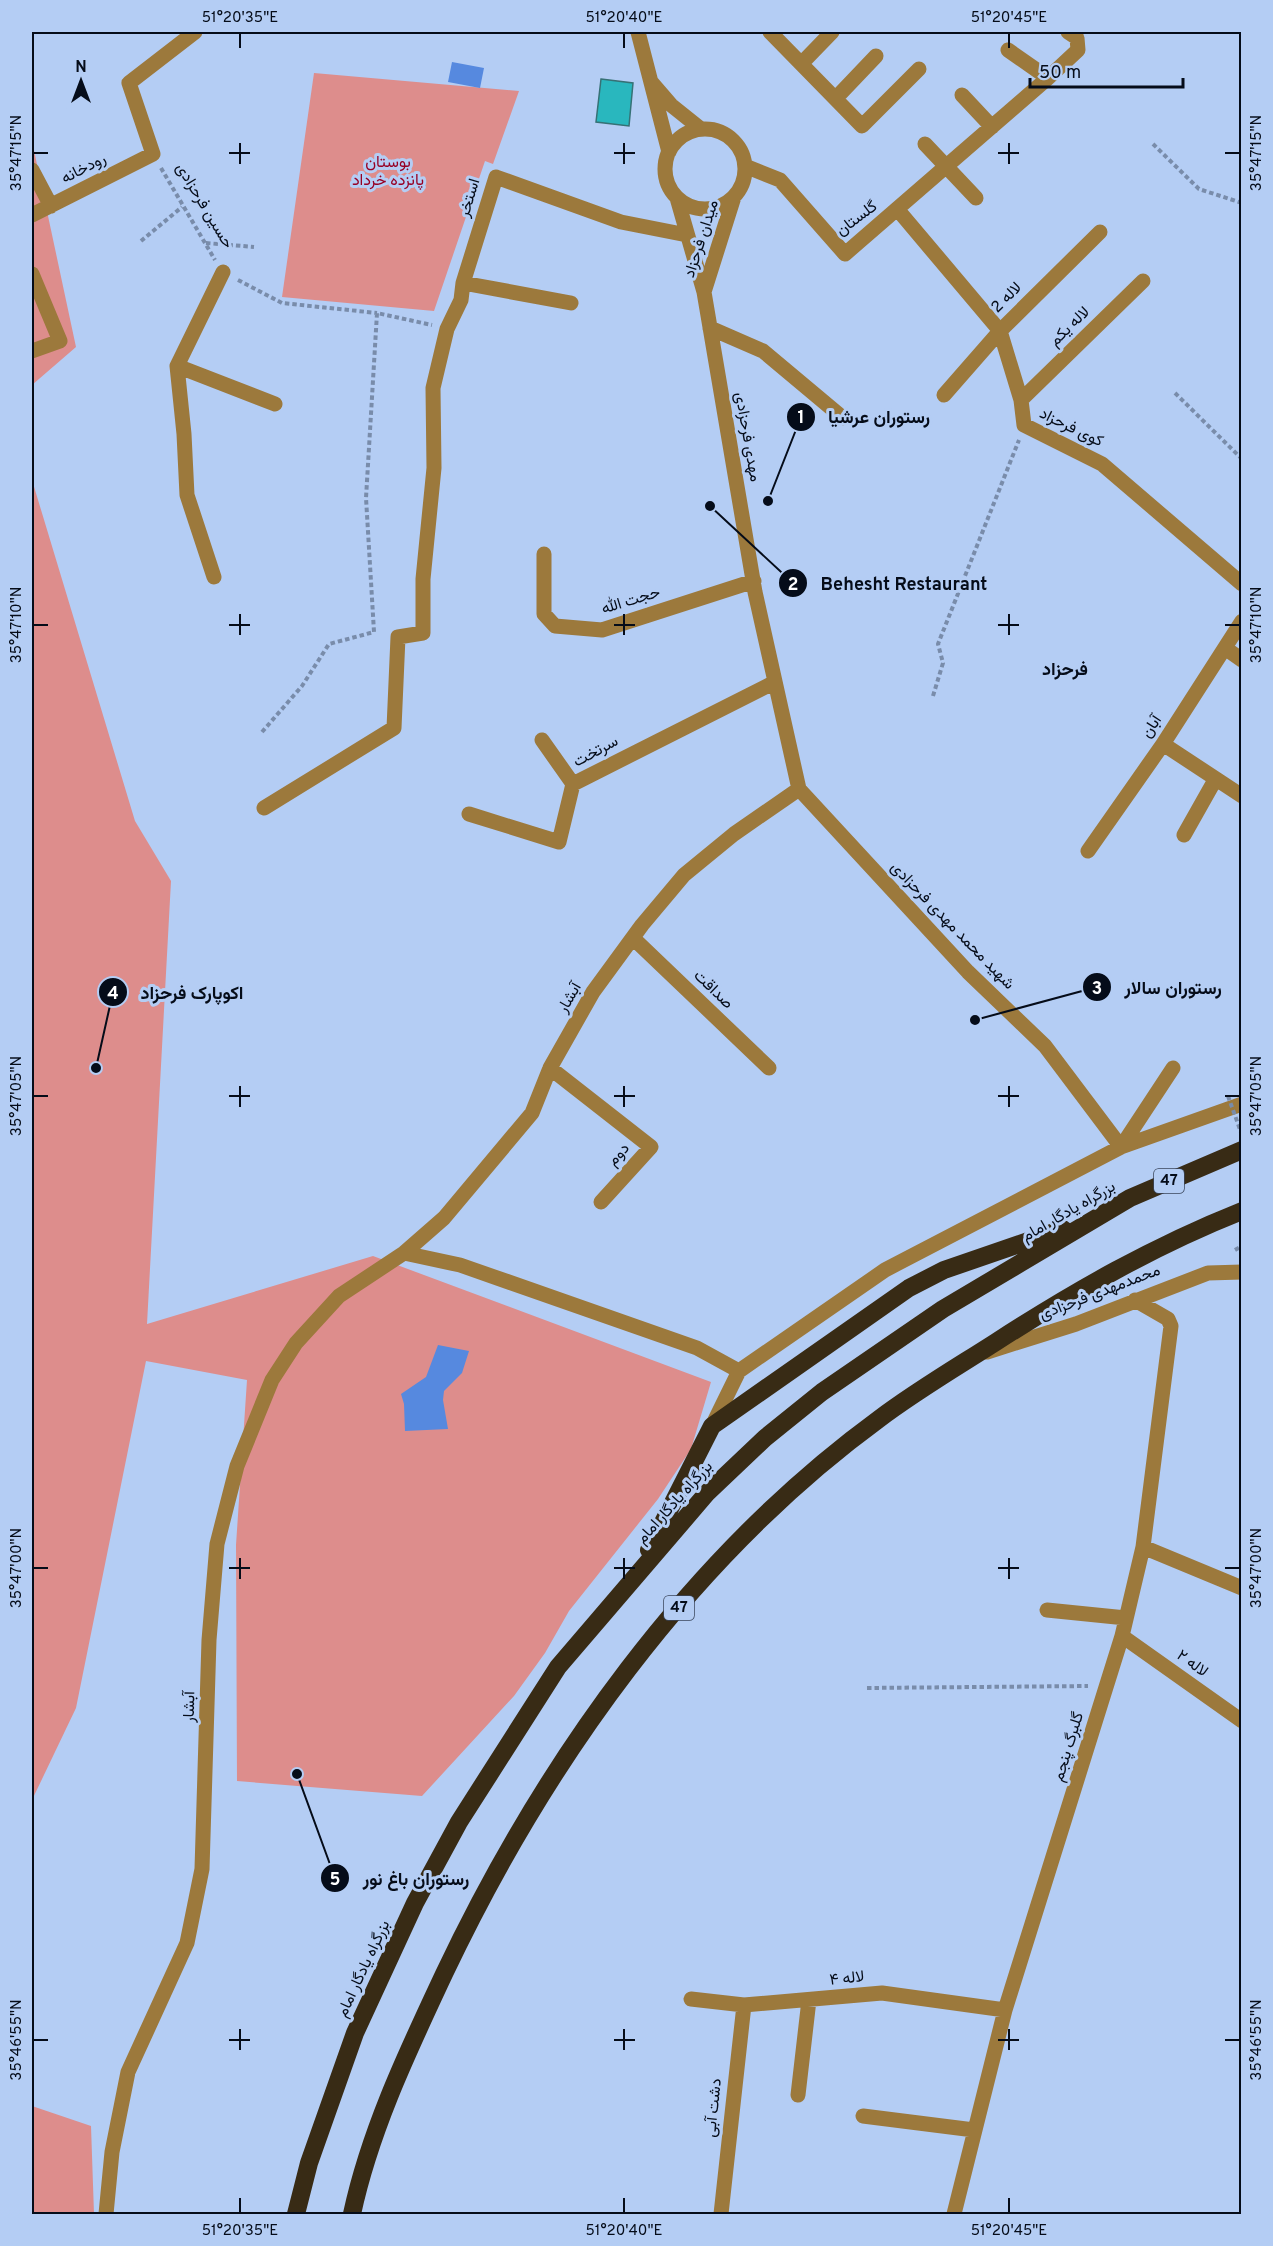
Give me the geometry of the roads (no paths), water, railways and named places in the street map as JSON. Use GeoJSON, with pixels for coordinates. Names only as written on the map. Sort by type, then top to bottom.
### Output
{"type":"FeatureCollection","features":[{"type":"Feature","properties":{"kind":"highway","name":"بزرگراه یادگار امام"},"geometry":{"type":"LineString","coordinates":[[296,2214],[309,2163],[355,2033],[426,1883],[459,1821],[558,1667],[706,1493],[765,1438],[822,1392],[943,1309],[1130,1198],[1242,1150]]}},
{"type":"Feature","properties":{"kind":"highway","name":"47"},"geometry":{"type":"LineString","coordinates":[[352,2214],[388,2101],[408,2050],[466,1929],[540,1796],[647,1645],[713,1568],[822,1465],[879,1419],[973,1357],[1124,1264],[1174,1238],[1242,1210]]}},
{"type":"Feature","properties":{"kind":"highway"},"geometry":{"type":"LineString","coordinates":[[636,1576],[711,1426],[909,1288],[945,1270],[1100,1216]]}},
{"type":"Feature","properties":{"kind":"street","name":"حسین فرحزادی"},"geometry":{"type":"LineString","coordinates":[[153,154],[129,84],[195,32]]}},
{"type":"Feature","properties":{"kind":"street"},"geometry":{"type":"LineString","coordinates":[[638,32],[669,152]]}},
{"type":"Feature","properties":{"kind":"street"},"geometry":{"type":"LineString","coordinates":[[770,32],[862,126],[919,69]]}},
{"type":"Feature","properties":{"kind":"street"},"geometry":{"type":"LineString","coordinates":[[802,63],[832,32]]}},
{"type":"Feature","properties":{"kind":"street","name":"گلستان"},"geometry":{"type":"LineString","coordinates":[[745,166],[780,180],[845,254],[898,210],[1078,50],[1077,38],[1068,32]]}},
{"type":"Feature","properties":{"kind":"street"},"geometry":{"type":"LineString","coordinates":[[1008,50],[1048,78]]}},
{"type":"Feature","properties":{"kind":"street"},"geometry":{"type":"LineString","coordinates":[[836,98],[876,56]]}},
{"type":"Feature","properties":{"kind":"street"},"geometry":{"type":"LineString","coordinates":[[650,81],[671,105],[701,129],[726,135],[742,154],[745,166]]}},
{"type":"Feature","properties":{"kind":"street"},"geometry":{"type":"LineString","coordinates":[[962,95],[992,127]]}},
{"type":"Feature","properties":{"kind":"street"},"geometry":{"type":"LineString","coordinates":[[677,198],[665,177],[665,164],[669,152],[677,141],[701,129]]}},
{"type":"Feature","properties":{"kind":"street"},"geometry":{"type":"LineString","coordinates":[[925,144],[976,198]]}},
{"type":"Feature","properties":{"kind":"street","name":"رودخانه"},"geometry":{"type":"LineString","coordinates":[[32,215],[153,154]]}},
{"type":"Feature","properties":{"kind":"street","name":"میدان فرحزاد"},"geometry":{"type":"LineString","coordinates":[[704,292],[735,197],[745,177],[745,166]]}},
{"type":"Feature","properties":{"kind":"street"},"geometry":{"type":"LineString","coordinates":[[32,170],[51,206]]}},
{"type":"Feature","properties":{"kind":"street","name":"استخر"},"geometry":{"type":"LineString","coordinates":[[463,283],[496,177],[621,222],[687,235]]}},
{"type":"Feature","properties":{"kind":"street","name":"میدان فرحزاد"},"geometry":{"type":"LineString","coordinates":[[677,198],[700,209],[724,205],[735,197]]}},
{"type":"Feature","properties":{"kind":"street","name":"مهدی فرحزادی"},"geometry":{"type":"LineString","coordinates":[[677,198],[704,292],[754,581],[799,789]]}},
{"type":"Feature","properties":{"kind":"street","name":"کوی فرحزاد"},"geometry":{"type":"LineString","coordinates":[[898,210],[1000,331],[1021,400],[1024,425],[1102,464],[1242,584]]}},
{"type":"Feature","properties":{"kind":"street","name":"لاله 2"},"geometry":{"type":"LineString","coordinates":[[945,395],[1000,331],[1100,232]]}},
{"type":"Feature","properties":{"kind":"street"},"geometry":{"type":"LineString","coordinates":[[214,577],[187,495],[177,366],[223,272]]}},
{"type":"Feature","properties":{"kind":"street"},"geometry":{"type":"LineString","coordinates":[[32,274],[60,341],[32,351]]}},
{"type":"Feature","properties":{"kind":"street","name":"لاله یکم"},"geometry":{"type":"LineString","coordinates":[[1021,400],[1143,281]]}},
{"type":"Feature","properties":{"kind":"street"},"geometry":{"type":"LineString","coordinates":[[264,808],[394,728],[398,637],[423,633],[423,579],[434,468],[433,388],[447,329],[461,300],[463,283],[571,303]]}},
{"type":"Feature","properties":{"kind":"street"},"geometry":{"type":"LineString","coordinates":[[710,328],[763,351],[843,418]]}},
{"type":"Feature","properties":{"kind":"street"},"geometry":{"type":"LineString","coordinates":[[177,366],[275,404]]}},
{"type":"Feature","properties":{"kind":"street","name":"حجت الله"},"geometry":{"type":"LineString","coordinates":[[544,554],[544,614],[555,626],[602,630],[754,581]]}},
{"type":"Feature","properties":{"kind":"street","name":"آبان"},"geometry":{"type":"LineString","coordinates":[[1088,851],[1163,744],[1242,621]]}},
{"type":"Feature","properties":{"kind":"street"},"geometry":{"type":"LineString","coordinates":[[1224,648],[1242,660]]}},
{"type":"Feature","properties":{"kind":"street","name":"سرتخت"},"geometry":{"type":"LineString","coordinates":[[469,814],[559,842],[573,784],[775,682]]}},
{"type":"Feature","properties":{"kind":"street"},"geometry":{"type":"LineString","coordinates":[[542,740],[573,784]]}},
{"type":"Feature","properties":{"kind":"street"},"geometry":{"type":"LineString","coordinates":[[1163,744],[1242,796]]}},
{"type":"Feature","properties":{"kind":"street"},"geometry":{"type":"LineString","coordinates":[[1184,835],[1215,780]]}},
{"type":"Feature","properties":{"kind":"street","name":"آبشار"},"geometry":{"type":"LineString","coordinates":[[106,2214],[112,2152],[128,2073],[187,1943],[202,1869],[209,1640],[217,1544],[237,1466],[272,1380],[296,1343],[339,1296],[404,1253],[444,1218],[532,1113],[550,1068],[593,992],[684,875],[734,834],[799,789]]}},
{"type":"Feature","properties":{"kind":"street","name":"شهید محمد مهدی فرحزادی"},"geometry":{"type":"LineString","coordinates":[[799,789],[968,972],[1045,1046],[1121,1148]]}},
{"type":"Feature","properties":{"kind":"street","name":"صداقت"},"geometry":{"type":"LineString","coordinates":[[633,938],[768,1068]]}},
{"type":"Feature","properties":{"kind":"street","name":"دوم"},"geometry":{"type":"LineString","coordinates":[[550,1068],[651,1147],[601,1202]]}},
{"type":"Feature","properties":{"kind":"street"},"geometry":{"type":"LineString","coordinates":[[1121,1148],[1173,1068]]}},
{"type":"Feature","properties":{"kind":"street"},"geometry":{"type":"LineString","coordinates":[[711,1426],[740,1371],[885,1270],[1121,1148],[1242,1104]]}},
{"type":"Feature","properties":{"kind":"street"},"geometry":{"type":"LineString","coordinates":[[404,1253],[460,1265],[697,1348],[740,1371]]}},
{"type":"Feature","properties":{"kind":"street","name":"محمدمهدی فرحزادی"},"geometry":{"type":"LineString","coordinates":[[973,1357],[1076,1324],[1208,1273],[1242,1272]]}},
{"type":"Feature","properties":{"kind":"street","name":"گلبرگ پنجم"},"geometry":{"type":"LineString","coordinates":[[954,2214],[1005,2010],[1122,1636],[1143,1547],[1171,1326],[1167,1319],[1135,1300]]}},
{"type":"Feature","properties":{"kind":"street"},"geometry":{"type":"LineString","coordinates":[[1143,1547],[1242,1588]]}},
{"type":"Feature","properties":{"kind":"street"},"geometry":{"type":"LineString","coordinates":[[1047,1610],[1126,1618]]}},
{"type":"Feature","properties":{"kind":"street","name":"لاله ۲"},"geometry":{"type":"LineString","coordinates":[[1122,1636],[1242,1722]]}},
{"type":"Feature","properties":{"kind":"street","name":"لاله ۴"},"geometry":{"type":"LineString","coordinates":[[691,1999],[744,2005],[882,1993],[1005,2010]]}},
{"type":"Feature","properties":{"kind":"street"},"geometry":{"type":"LineString","coordinates":[[798,2095],[809,2001]]}},
{"type":"Feature","properties":{"kind":"street","name":"دشت آبی"},"geometry":{"type":"LineString","coordinates":[[721,2214],[744,2005]]}},
{"type":"Feature","properties":{"kind":"street"},"geometry":{"type":"LineString","coordinates":[[863,2116],[974,2130]]}},
{"type":"Feature","properties":{"kind":"water"},"geometry":{"type":"Polygon","coordinates":[[[452,62],[484,68],[480,88],[448,82],[452,62]]]}},
{"type":"Feature","properties":{"kind":"water"},"geometry":{"type":"Polygon","coordinates":[[[438,1345],[469,1351],[462,1373],[444,1391],[443,1400],[448,1429],[405,1431],[404,1404],[401,1394],[426,1377],[438,1345]]]}},
{"type":"Feature","properties":{"kind":"place","name":"رستوران عرشیا"},"geometry":{"type":"Point","coordinates":[768,501]}},
{"type":"Feature","properties":{"kind":"place","name":"Behesht Restaurant"},"geometry":{"type":"Point","coordinates":[710,506]}},
{"type":"Feature","properties":{"kind":"place","name":"رستوران سالار"},"geometry":{"type":"Point","coordinates":[975,1020]}},
{"type":"Feature","properties":{"kind":"place","name":"اکوپارک فرحزاد"},"geometry":{"type":"Point","coordinates":[96,1068]}},
{"type":"Feature","properties":{"kind":"place","name":"رستوران باغ نور"},"geometry":{"type":"Point","coordinates":[297,1774]}},
{"type":"Feature","properties":{"kind":"district","name":"فرحزاد"},"geometry":{"type":"Point","coordinates":[1065,670]}},
{"type":"Feature","properties":{"kind":"park label","name":"بوستان پانزده خرداد"},"geometry":{"type":"Point","coordinates":[388,172]}}]}
